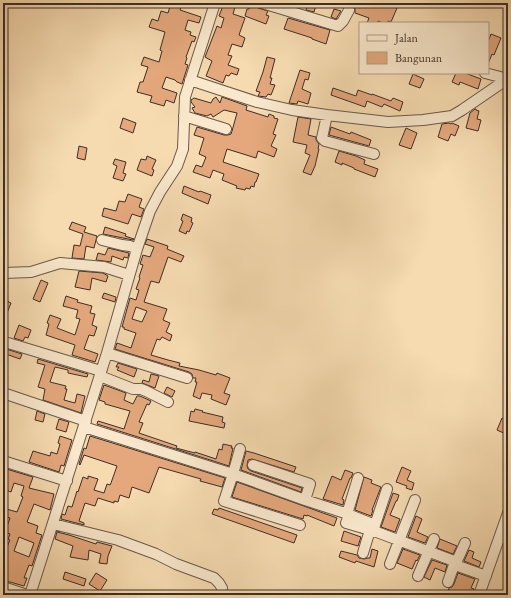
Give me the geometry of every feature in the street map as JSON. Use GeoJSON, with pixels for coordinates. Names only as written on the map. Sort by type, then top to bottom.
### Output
{"type":"FeatureCollection","features":[{"type":"Feature","properties":{"kind":"street"},"geometry":{"type":"LineString","coordinates":[[3,587],[29,595],[85,424],[129,275],[150,210],[180,160],[183,149],[185,97],[215,3]]}},
{"type":"Feature","properties":{"kind":"street"},"geometry":{"type":"LineString","coordinates":[[262,3],[338,26],[343,21],[349,10]]}},
{"type":"Feature","properties":{"kind":"street"},"geometry":{"type":"LineString","coordinates":[[488,74],[508,80]]}},
{"type":"Feature","properties":{"kind":"street"},"geometry":{"type":"LineString","coordinates":[[190,80],[257,102],[292,110],[388,122],[423,120],[452,116],[508,80]]}},
{"type":"Feature","properties":{"kind":"street"},"geometry":{"type":"LineString","coordinates":[[327,115],[322,138],[325,141],[374,154]]}},
{"type":"Feature","properties":{"kind":"street"},"geometry":{"type":"LineString","coordinates":[[184,116],[226,129]]}},
{"type":"Feature","properties":{"kind":"street"},"geometry":{"type":"LineString","coordinates":[[102,240],[137,249]]}},
{"type":"Feature","properties":{"kind":"street"},"geometry":{"type":"LineString","coordinates":[[3,273],[31,272],[60,263],[104,267],[129,275]]}},
{"type":"Feature","properties":{"kind":"street"},"geometry":{"type":"LineString","coordinates":[[8,343],[101,373],[133,389],[141,389],[168,402]]}},
{"type":"Feature","properties":{"kind":"street"},"geometry":{"type":"LineString","coordinates":[[107,353],[187,378]]}},
{"type":"Feature","properties":{"kind":"street"},"geometry":{"type":"LineString","coordinates":[[3,393],[85,424],[348,514],[373,529],[399,541],[454,561],[458,566],[486,576]]}},
{"type":"Feature","properties":{"kind":"street"},"geometry":{"type":"LineString","coordinates":[[240,449],[224,501],[300,525]]}},
{"type":"Feature","properties":{"kind":"street"},"geometry":{"type":"LineString","coordinates":[[3,461],[67,481]]}},
{"type":"Feature","properties":{"kind":"street"},"geometry":{"type":"LineString","coordinates":[[253,465],[310,484],[305,500]]}},
{"type":"Feature","properties":{"kind":"street"},"geometry":{"type":"LineString","coordinates":[[348,514],[358,478]]}},
{"type":"Feature","properties":{"kind":"street"},"geometry":{"type":"LineString","coordinates":[[363,553],[387,489]]}},
{"type":"Feature","properties":{"kind":"street"},"geometry":{"type":"LineString","coordinates":[[390,564],[415,500]]}},
{"type":"Feature","properties":{"kind":"street"},"geometry":{"type":"LineString","coordinates":[[479,595],[508,513]]}},
{"type":"Feature","properties":{"kind":"street"},"geometry":{"type":"LineString","coordinates":[[53,524],[118,540],[150,551],[176,564],[214,578],[222,588]]}},
{"type":"Feature","properties":{"kind":"street"},"geometry":{"type":"LineString","coordinates":[[418,576],[434,539]]}},
{"type":"Feature","properties":{"kind":"street"},"geometry":{"type":"LineString","coordinates":[[448,582],[465,544]]}},
{"type":"Feature","properties":{"kind":"building"},"geometry":{"type":"Polygon","coordinates":[[[171,3],[183,3],[180,10],[201,17],[199,23],[188,20],[185,30],[191,32],[190,35],[196,37],[194,42],[192,41],[186,57],[185,64],[188,65],[182,84],[166,77],[162,88],[177,93],[174,103],[166,100],[164,106],[150,102],[152,96],[137,92],[140,82],[143,82],[148,67],[141,65],[144,57],[159,62],[162,51],[160,50],[165,32],[149,27],[152,19],[158,21],[161,11],[168,13],[171,3]]]}},
{"type":"Feature","properties":{"kind":"building"},"geometry":{"type":"Polygon","coordinates":[[[224,3],[235,7],[233,14],[245,18],[239,35],[245,38],[242,47],[232,44],[228,55],[232,56],[228,65],[239,69],[237,75],[231,73],[229,76],[226,75],[223,83],[206,76],[212,61],[205,57],[217,26],[221,28],[224,18],[219,16],[224,3]]]}},
{"type":"Feature","properties":{"kind":"building"},"geometry":{"type":"Polygon","coordinates":[[[251,3],[256,3],[258,8],[268,11],[266,15],[269,16],[266,24],[245,16],[251,3]]]}},
{"type":"Feature","properties":{"kind":"building"},"geometry":{"type":"Polygon","coordinates":[[[308,3],[316,5],[314,12],[306,10],[308,3]]]}},
{"type":"Feature","properties":{"kind":"building"},"geometry":{"type":"Polygon","coordinates":[[[362,3],[371,3],[383,7],[384,3],[397,8],[391,22],[367,22],[369,18],[355,13],[354,6],[360,8],[362,3]]]}},
{"type":"Feature","properties":{"kind":"building"},"geometry":{"type":"Polygon","coordinates":[[[334,9],[341,11],[336,19],[331,17],[334,9]]]}},
{"type":"Feature","properties":{"kind":"building"},"geometry":{"type":"Polygon","coordinates":[[[288,18],[330,30],[326,44],[284,29],[288,18]]]}},
{"type":"Feature","properties":{"kind":"building"},"geometry":{"type":"Polygon","coordinates":[[[491,34],[501,38],[494,55],[492,54],[489,62],[489,39],[491,34]]]}},
{"type":"Feature","properties":{"kind":"building"},"geometry":{"type":"Polygon","coordinates":[[[267,57],[275,59],[270,84],[275,85],[271,95],[268,94],[266,97],[258,96],[260,92],[256,91],[267,57]]]}},
{"type":"Feature","properties":{"kind":"building"},"geometry":{"type":"Polygon","coordinates":[[[300,70],[310,73],[308,80],[305,79],[302,89],[311,93],[308,104],[298,101],[297,104],[289,103],[300,70]]]}},
{"type":"Feature","properties":{"kind":"building"},"geometry":{"type":"Polygon","coordinates":[[[413,74],[424,79],[420,88],[409,84],[413,74]]]}},
{"type":"Feature","properties":{"kind":"building"},"geometry":{"type":"Polygon","coordinates":[[[456,74],[468,74],[481,79],[478,89],[460,82],[459,85],[452,82],[456,74]]]}},
{"type":"Feature","properties":{"kind":"building"},"geometry":{"type":"Polygon","coordinates":[[[333,88],[356,96],[358,90],[391,101],[393,98],[403,102],[400,111],[384,104],[382,107],[367,101],[365,107],[331,95],[333,88]]]}},
{"type":"Feature","properties":{"kind":"building"},"geometry":{"type":"Polygon","coordinates":[[[216,97],[220,103],[222,97],[247,106],[246,110],[268,117],[269,114],[278,119],[273,134],[276,135],[271,146],[277,149],[274,157],[258,151],[256,158],[227,149],[223,162],[259,174],[254,187],[251,186],[250,189],[246,188],[245,190],[236,188],[237,186],[222,180],[224,174],[213,170],[210,178],[193,172],[196,165],[202,167],[206,157],[199,154],[204,138],[194,135],[197,127],[224,135],[231,134],[232,131],[237,113],[224,110],[213,117],[211,114],[207,116],[195,113],[192,108],[195,107],[191,102],[194,98],[211,103],[216,97]]]}},
{"type":"Feature","properties":{"kind":"building"},"geometry":{"type":"Polygon","coordinates":[[[475,109],[479,111],[477,119],[481,120],[478,131],[466,128],[470,113],[475,109]]]}},
{"type":"Feature","properties":{"kind":"building"},"geometry":{"type":"Polygon","coordinates":[[[298,117],[311,119],[308,135],[316,137],[319,144],[315,166],[311,175],[303,172],[310,155],[305,153],[307,145],[293,142],[298,117]]]}},
{"type":"Feature","properties":{"kind":"building"},"geometry":{"type":"Polygon","coordinates":[[[123,118],[136,123],[133,133],[120,128],[123,118]]]}},
{"type":"Feature","properties":{"kind":"building"},"geometry":{"type":"Polygon","coordinates":[[[449,123],[459,126],[455,136],[451,134],[448,141],[438,137],[442,124],[449,123]]]}},
{"type":"Feature","properties":{"kind":"building"},"geometry":{"type":"Polygon","coordinates":[[[331,127],[350,134],[351,132],[371,140],[369,146],[329,135],[331,127]]]}},
{"type":"Feature","properties":{"kind":"building"},"geometry":{"type":"Polygon","coordinates":[[[406,128],[417,133],[411,149],[399,145],[406,128]]]}},
{"type":"Feature","properties":{"kind":"building"},"geometry":{"type":"Polygon","coordinates":[[[79,146],[87,148],[85,160],[77,158],[79,146]]]}},
{"type":"Feature","properties":{"kind":"building"},"geometry":{"type":"Polygon","coordinates":[[[339,151],[365,160],[364,164],[378,169],[375,177],[342,163],[342,165],[335,162],[339,151]]]}},
{"type":"Feature","properties":{"kind":"building"},"geometry":{"type":"Polygon","coordinates":[[[147,156],[156,160],[152,169],[154,170],[152,176],[137,170],[141,159],[146,160],[147,156]]]}},
{"type":"Feature","properties":{"kind":"building"},"geometry":{"type":"Polygon","coordinates":[[[115,159],[126,162],[123,173],[126,174],[123,181],[113,178],[117,166],[113,164],[115,159]]]}},
{"type":"Feature","properties":{"kind":"building"},"geometry":{"type":"Polygon","coordinates":[[[184,186],[211,195],[208,204],[182,193],[184,186]]]}},
{"type":"Feature","properties":{"kind":"building"},"geometry":{"type":"Polygon","coordinates":[[[128,194],[142,199],[139,207],[144,209],[141,217],[132,214],[128,224],[102,216],[104,208],[116,211],[119,201],[125,202],[128,194]]]}},
{"type":"Feature","properties":{"kind":"building"},"geometry":{"type":"Polygon","coordinates":[[[183,214],[192,218],[191,222],[193,223],[189,232],[187,231],[186,234],[179,231],[183,221],[181,220],[183,214]]]}},
{"type":"Feature","properties":{"kind":"building"},"geometry":{"type":"Polygon","coordinates":[[[72,222],[86,227],[84,232],[97,236],[94,248],[86,246],[84,259],[72,258],[74,245],[80,246],[83,234],[69,229],[72,222]]]}},
{"type":"Feature","properties":{"kind":"building"},"geometry":{"type":"Polygon","coordinates":[[[105,227],[126,234],[125,236],[134,239],[103,234],[105,227]]]}},
{"type":"Feature","properties":{"kind":"building"},"geometry":{"type":"Polygon","coordinates":[[[147,239],[168,246],[167,249],[184,256],[181,262],[168,257],[159,283],[151,281],[144,302],[167,309],[163,320],[170,323],[166,332],[172,335],[170,341],[162,337],[160,340],[157,339],[151,355],[180,363],[179,366],[216,375],[217,373],[230,378],[224,393],[230,395],[226,405],[211,399],[212,395],[202,393],[200,399],[193,396],[197,382],[195,382],[196,378],[193,378],[192,374],[189,372],[115,349],[117,343],[131,348],[136,333],[122,327],[130,298],[136,300],[139,290],[136,289],[143,265],[140,264],[143,255],[150,257],[154,247],[145,244],[147,239]],[[136,307],[132,319],[142,322],[147,311],[136,307]]]}},
{"type":"Feature","properties":{"kind":"building"},"geometry":{"type":"Polygon","coordinates":[[[108,248],[129,253],[128,258],[124,257],[123,260],[112,256],[111,262],[96,260],[98,253],[105,255],[108,248]]]}},
{"type":"Feature","properties":{"kind":"building"},"geometry":{"type":"Polygon","coordinates":[[[79,271],[103,273],[108,276],[106,282],[92,278],[90,290],[75,287],[79,271]]]}},
{"type":"Feature","properties":{"kind":"building"},"geometry":{"type":"Polygon","coordinates":[[[41,280],[48,283],[40,302],[33,299],[41,280]]]}},
{"type":"Feature","properties":{"kind":"building"},"geometry":{"type":"Polygon","coordinates":[[[104,293],[116,297],[115,302],[102,298],[104,293]]]}},
{"type":"Feature","properties":{"kind":"building"},"geometry":{"type":"Polygon","coordinates":[[[66,296],[78,300],[77,302],[92,306],[90,313],[95,314],[92,325],[97,327],[94,336],[89,335],[84,349],[98,354],[95,362],[72,355],[75,345],[46,335],[49,324],[47,323],[50,315],[61,319],[57,328],[75,335],[80,319],[76,318],[78,310],[63,306],[66,296]]]}},
{"type":"Feature","properties":{"kind":"building"},"geometry":{"type":"Polygon","coordinates":[[[3,299],[11,303],[3,323],[3,299]]]}},
{"type":"Feature","properties":{"kind":"building"},"geometry":{"type":"Polygon","coordinates":[[[19,325],[31,330],[28,338],[25,337],[23,341],[14,338],[19,325]]]}},
{"type":"Feature","properties":{"kind":"building"},"geometry":{"type":"Polygon","coordinates":[[[3,347],[22,354],[20,359],[3,353],[3,347]]]}},
{"type":"Feature","properties":{"kind":"building"},"geometry":{"type":"Polygon","coordinates":[[[38,359],[88,374],[87,377],[68,373],[68,370],[55,367],[50,382],[66,386],[65,389],[67,389],[64,400],[75,403],[77,394],[85,396],[81,413],[43,400],[45,389],[38,387],[45,365],[37,363],[38,359]]]}},
{"type":"Feature","properties":{"kind":"building"},"geometry":{"type":"Polygon","coordinates":[[[118,363],[137,369],[134,377],[117,370],[119,367],[116,367],[118,363]]]}},
{"type":"Feature","properties":{"kind":"building"},"geometry":{"type":"Polygon","coordinates":[[[151,374],[159,376],[155,388],[142,383],[143,380],[149,382],[151,374]]]}},
{"type":"Feature","properties":{"kind":"building"},"geometry":{"type":"Polygon","coordinates":[[[104,385],[126,393],[124,400],[133,404],[137,396],[151,401],[149,405],[147,404],[139,422],[143,423],[139,433],[177,446],[176,448],[216,459],[219,449],[222,450],[223,444],[232,446],[231,448],[233,448],[229,466],[97,424],[98,421],[124,429],[130,411],[105,404],[105,402],[99,400],[104,385]]]}},
{"type":"Feature","properties":{"kind":"building"},"geometry":{"type":"Polygon","coordinates":[[[167,387],[175,391],[172,397],[164,393],[167,387]]]}},
{"type":"Feature","properties":{"kind":"building"},"geometry":{"type":"Polygon","coordinates":[[[195,409],[223,417],[222,422],[225,423],[224,428],[189,421],[191,411],[194,412],[195,409]]]}},
{"type":"Feature","properties":{"kind":"building"},"geometry":{"type":"Polygon","coordinates":[[[37,411],[45,414],[43,422],[35,420],[37,411]]]}},
{"type":"Feature","properties":{"kind":"building"},"geometry":{"type":"Polygon","coordinates":[[[502,418],[508,420],[508,435],[497,430],[502,418]]]}},
{"type":"Feature","properties":{"kind":"building"},"geometry":{"type":"Polygon","coordinates":[[[59,419],[69,422],[66,432],[56,429],[59,419]]]}},
{"type":"Feature","properties":{"kind":"building"},"geometry":{"type":"Polygon","coordinates":[[[60,436],[72,440],[64,466],[61,465],[59,472],[29,462],[33,451],[50,456],[51,452],[57,454],[60,444],[58,443],[60,436]]]}},
{"type":"Feature","properties":{"kind":"building"},"geometry":{"type":"Polygon","coordinates":[[[90,436],[225,478],[222,487],[200,481],[201,479],[159,467],[149,493],[132,487],[129,498],[120,495],[118,502],[114,501],[114,503],[98,498],[95,506],[85,503],[79,521],[84,523],[84,525],[61,519],[62,514],[65,515],[68,506],[72,507],[83,477],[88,479],[88,476],[98,479],[94,490],[104,493],[107,484],[110,485],[111,483],[117,466],[84,455],[80,465],[79,464],[90,436]]]}},
{"type":"Feature","properties":{"kind":"building"},"geometry":{"type":"Polygon","coordinates":[[[246,451],[296,467],[294,472],[252,459],[248,460],[247,466],[251,471],[302,488],[301,492],[241,470],[246,451]]]}},
{"type":"Feature","properties":{"kind":"building"},"geometry":{"type":"Polygon","coordinates":[[[402,467],[411,471],[407,480],[414,483],[412,490],[406,488],[407,486],[396,482],[402,467]]]}},
{"type":"Feature","properties":{"kind":"building"},"geometry":{"type":"Polygon","coordinates":[[[3,468],[33,477],[29,488],[54,494],[50,510],[34,504],[27,522],[38,526],[36,533],[42,535],[32,566],[29,565],[24,578],[27,578],[24,586],[3,581],[3,556],[10,540],[8,539],[10,534],[5,532],[10,518],[3,516],[3,508],[17,512],[23,497],[21,496],[24,486],[14,483],[11,492],[3,489],[3,468]],[[19,537],[14,551],[29,557],[34,543],[19,537]]]}},
{"type":"Feature","properties":{"kind":"building"},"geometry":{"type":"Polygon","coordinates":[[[345,470],[353,473],[342,499],[344,500],[343,505],[323,499],[332,476],[341,480],[345,470]]]}},
{"type":"Feature","properties":{"kind":"building"},"geometry":{"type":"Polygon","coordinates":[[[364,477],[372,480],[371,483],[381,487],[371,516],[355,510],[364,477]]]}},
{"type":"Feature","properties":{"kind":"building"},"geometry":{"type":"Polygon","coordinates":[[[237,482],[337,518],[334,526],[307,515],[304,515],[303,519],[232,497],[237,482]]]}},
{"type":"Feature","properties":{"kind":"building"},"geometry":{"type":"Polygon","coordinates":[[[393,493],[399,495],[390,515],[400,519],[395,532],[381,527],[393,493]]]}},
{"type":"Feature","properties":{"kind":"building"},"geometry":{"type":"Polygon","coordinates":[[[219,508],[297,535],[294,543],[212,514],[214,509],[218,510],[219,508]]]}},
{"type":"Feature","properties":{"kind":"building"},"geometry":{"type":"Polygon","coordinates":[[[416,516],[422,519],[417,532],[428,537],[425,543],[408,537],[416,516]]]}},
{"type":"Feature","properties":{"kind":"building"},"geometry":{"type":"Polygon","coordinates":[[[344,531],[361,537],[358,546],[341,541],[344,531]]]}},
{"type":"Feature","properties":{"kind":"building"},"geometry":{"type":"Polygon","coordinates":[[[57,532],[96,544],[97,542],[112,546],[107,564],[99,563],[101,554],[89,550],[88,560],[70,557],[73,546],[55,539],[57,532]]]}},
{"type":"Feature","properties":{"kind":"building"},"geometry":{"type":"Polygon","coordinates":[[[440,539],[457,546],[453,554],[437,548],[440,539]]]}},
{"type":"Feature","properties":{"kind":"building"},"geometry":{"type":"Polygon","coordinates":[[[372,549],[378,551],[374,567],[356,561],[355,563],[339,557],[341,551],[357,555],[359,558],[370,558],[372,549]]]}},
{"type":"Feature","properties":{"kind":"building"},"geometry":{"type":"Polygon","coordinates":[[[403,549],[420,555],[412,569],[397,563],[403,549]]]}},
{"type":"Feature","properties":{"kind":"building"},"geometry":{"type":"Polygon","coordinates":[[[469,550],[474,552],[472,558],[481,562],[479,567],[464,561],[469,550]]]}},
{"type":"Feature","properties":{"kind":"building"},"geometry":{"type":"Polygon","coordinates":[[[432,560],[447,565],[445,572],[435,568],[430,580],[424,577],[432,560]]]}},
{"type":"Feature","properties":{"kind":"building"},"geometry":{"type":"Polygon","coordinates":[[[65,572],[86,579],[84,586],[63,579],[65,572]]]}},
{"type":"Feature","properties":{"kind":"building"},"geometry":{"type":"Polygon","coordinates":[[[96,573],[107,580],[100,591],[89,584],[96,573]]]}},
{"type":"Feature","properties":{"kind":"building"},"geometry":{"type":"Polygon","coordinates":[[[458,573],[475,579],[471,588],[474,589],[472,595],[447,595],[449,588],[454,584],[458,573]]]}}]}
